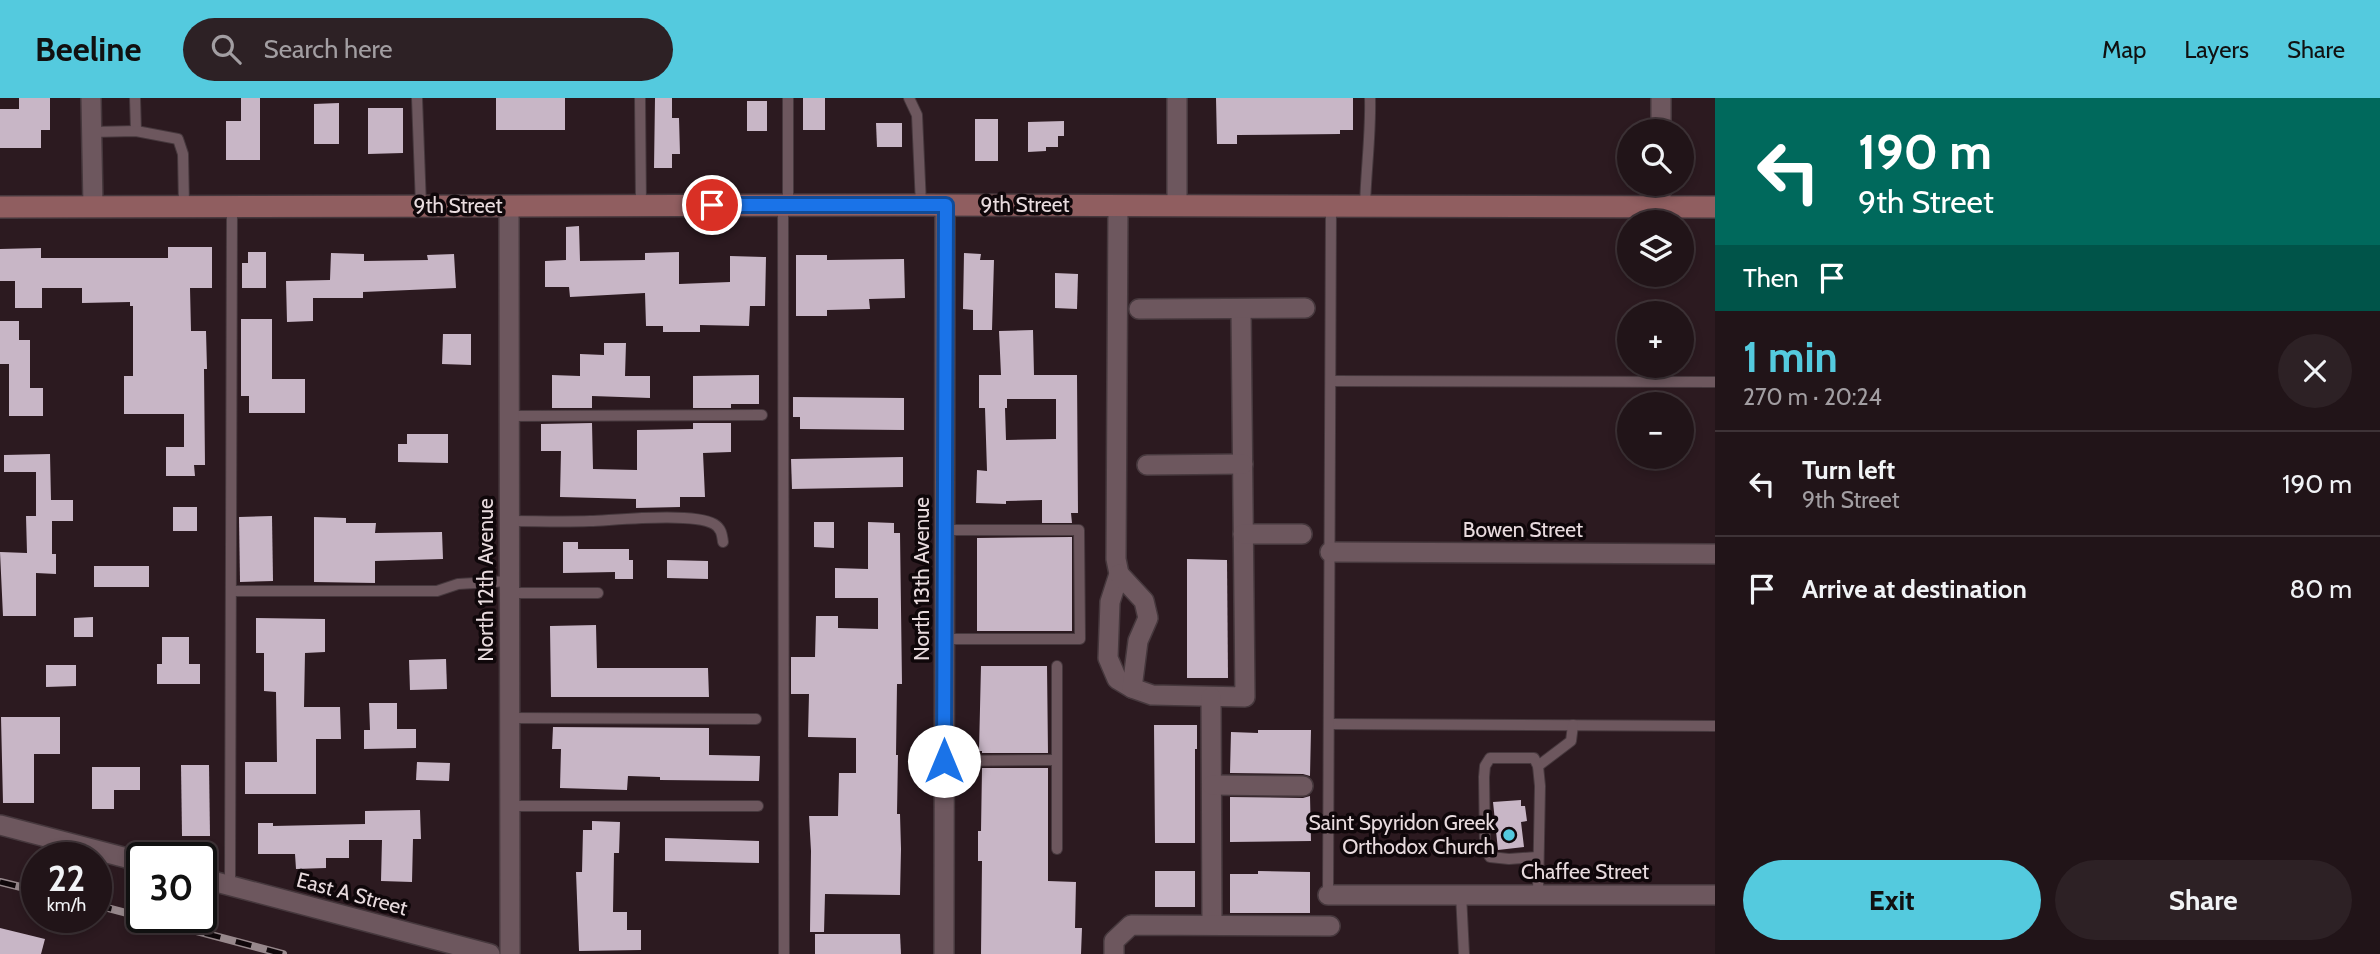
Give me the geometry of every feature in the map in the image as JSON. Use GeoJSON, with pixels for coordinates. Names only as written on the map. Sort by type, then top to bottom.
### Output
{"type":"FeatureCollection","features":[{"type":"Feature","properties":{"kind":"street"},"geometry":{"type":"LineString","coordinates":[[91,98],[93,206]]}},
{"type":"Feature","properties":{"kind":"street"},"geometry":{"type":"LineString","coordinates":[[1177,98],[1177,205]]}},
{"type":"Feature","properties":{"kind":"street"},"geometry":{"type":"LineString","coordinates":[[1661,98],[1661,119]]}},
{"type":"Feature","properties":{"kind":"street"},"geometry":{"type":"LineString","coordinates":[[1661,196],[1661,206]]}},
{"type":"Feature","properties":{"kind":"street","name":"North 13th Avenue"},"geometry":{"type":"LineString","coordinates":[[944,954],[946,205]]}},
{"type":"Feature","properties":{"kind":"street"},"geometry":{"type":"LineString","coordinates":[[1118,205],[1116,559],[1119,573],[1110,602],[1108,659],[1117,679],[1152,695],[1245,697],[1241,309]]}},
{"type":"Feature","properties":{"kind":"street","name":"North 12th Avenue"},"geometry":{"type":"LineString","coordinates":[[509,206],[510,954]]}},
{"type":"Feature","properties":{"kind":"street","name":"9th Street"},"geometry":{"type":"LineString","coordinates":[[0,207],[1715,207]]}},
{"type":"Feature","properties":{"kind":"street"},"geometry":{"type":"LineString","coordinates":[[1139,309],[1305,308]]}},
{"type":"Feature","properties":{"kind":"street"},"geometry":{"type":"LineString","coordinates":[[1147,464],[1243,464]]}},
{"type":"Feature","properties":{"kind":"street"},"geometry":{"type":"LineString","coordinates":[[1243,534],[1302,534]]}},
{"type":"Feature","properties":{"kind":"street","name":"Bowen Street"},"geometry":{"type":"LineString","coordinates":[[1330,552],[1715,554]]}},
{"type":"Feature","properties":{"kind":"street"},"geometry":{"type":"LineString","coordinates":[[1119,573],[1144,601],[1148,618],[1138,642],[1132,688]]}},
{"type":"Feature","properties":{"kind":"street"},"geometry":{"type":"LineString","coordinates":[[1108,634],[1138,642]]}},
{"type":"Feature","properties":{"kind":"street"},"geometry":{"type":"LineString","coordinates":[[1211,697],[1212,925]]}},
{"type":"Feature","properties":{"kind":"street"},"geometry":{"type":"LineString","coordinates":[[1212,785],[1303,786]]}},
{"type":"Feature","properties":{"kind":"street"},"geometry":{"type":"LineString","coordinates":[[0,825],[126,858]]}},
{"type":"Feature","properties":{"kind":"street","name":"East A Street"},"geometry":{"type":"LineString","coordinates":[[217,882],[491,954]]}},
{"type":"Feature","properties":{"kind":"street","name":"Chaffee Street"},"geometry":{"type":"LineString","coordinates":[[1328,895],[1715,895]]}},
{"type":"Feature","properties":{"kind":"street"},"geometry":{"type":"LineString","coordinates":[[1114,954],[1114,941],[1131,925],[1330,926]]}},
{"type":"Feature","properties":{"kind":"lane"},"geometry":{"type":"LineString","coordinates":[[135,98],[136,131]]}},
{"type":"Feature","properties":{"kind":"lane"},"geometry":{"type":"LineString","coordinates":[[417,98],[421,206]]}},
{"type":"Feature","properties":{"kind":"lane"},"geometry":{"type":"LineString","coordinates":[[640,98],[641,205]]}},
{"type":"Feature","properties":{"kind":"lane"},"geometry":{"type":"LineString","coordinates":[[784,954],[785,205],[788,98]]}},
{"type":"Feature","properties":{"kind":"lane"},"geometry":{"type":"LineString","coordinates":[[909,98],[917,115],[921,205]]}},
{"type":"Feature","properties":{"kind":"lane"},"geometry":{"type":"LineString","coordinates":[[1366,206],[1370,98]]}},
{"type":"Feature","properties":{"kind":"lane"},"geometry":{"type":"LineString","coordinates":[[92,132],[136,131],[178,139],[183,154],[184,206]]}},
{"type":"Feature","properties":{"kind":"lane"},"geometry":{"type":"LineString","coordinates":[[1328,895],[1331,206]]}},
{"type":"Feature","properties":{"kind":"lane"},"geometry":{"type":"LineString","coordinates":[[230,885],[232,207]]}},
{"type":"Feature","properties":{"kind":"lane"},"geometry":{"type":"LineString","coordinates":[[1331,381],[1715,382]]}},
{"type":"Feature","properties":{"kind":"lane"},"geometry":{"type":"LineString","coordinates":[[509,416],[762,415]]}},
{"type":"Feature","properties":{"kind":"lane"},"geometry":{"type":"LineString","coordinates":[[509,521],[593,521],[620,517],[694,520],[713,523],[721,531],[723,542]]}},
{"type":"Feature","properties":{"kind":"lane"},"geometry":{"type":"LineString","coordinates":[[945,530],[1079,530],[1080,639],[945,639]]}},
{"type":"Feature","properties":{"kind":"lane"},"geometry":{"type":"LineString","coordinates":[[231,592],[437,591],[458,584],[598,593]]}},
{"type":"Feature","properties":{"kind":"lane"},"geometry":{"type":"LineString","coordinates":[[1057,666],[1057,849]]}},
{"type":"Feature","properties":{"kind":"lane"},"geometry":{"type":"LineString","coordinates":[[509,718],[756,719]]}},
{"type":"Feature","properties":{"kind":"lane"},"geometry":{"type":"LineString","coordinates":[[1329,723],[1715,726]]}},
{"type":"Feature","properties":{"kind":"lane"},"geometry":{"type":"LineString","coordinates":[[1538,766],[1571,741],[1573,725]]}},
{"type":"Feature","properties":{"kind":"lane"},"geometry":{"type":"LineString","coordinates":[[1538,857],[1490,857],[1485,848],[1484,777],[1485,766],[1490,758],[1534,758],[1538,766],[1540,786],[1538,894]]}},
{"type":"Feature","properties":{"kind":"lane"},"geometry":{"type":"LineString","coordinates":[[944,761],[1057,760]]}},
{"type":"Feature","properties":{"kind":"lane"},"geometry":{"type":"LineString","coordinates":[[510,806],[758,806]]}},
{"type":"Feature","properties":{"kind":"lane"},"geometry":{"type":"LineString","coordinates":[[1461,894],[1464,954]]}},
{"type":"Feature","properties":{"kind":"building"},"geometry":{"type":"Polygon","coordinates":[[[19,98],[50,98],[50,130],[41,130],[41,148],[0,148],[0,109],[19,109],[19,98]]]}},
{"type":"Feature","properties":{"kind":"building"},"geometry":{"type":"Polygon","coordinates":[[[241,98],[260,98],[260,160],[226,160],[226,121],[241,121],[241,98]]]}},
{"type":"Feature","properties":{"kind":"building"},"geometry":{"type":"Polygon","coordinates":[[[496,98],[565,98],[565,130],[496,130],[496,98]]]}},
{"type":"Feature","properties":{"kind":"building"},"geometry":{"type":"Polygon","coordinates":[[[655,98],[672,98],[672,118],[679,118],[680,154],[672,154],[672,168],[654,168],[655,98]]]}},
{"type":"Feature","properties":{"kind":"building"},"geometry":{"type":"Polygon","coordinates":[[[803,98],[825,98],[825,130],[803,130],[803,98]]]}},
{"type":"Feature","properties":{"kind":"building"},"geometry":{"type":"Polygon","coordinates":[[[1216,98],[1353,98],[1353,130],[1340,130],[1340,134],[1237,135],[1237,144],[1217,144],[1216,98]]]}},
{"type":"Feature","properties":{"kind":"building"},"geometry":{"type":"Polygon","coordinates":[[[747,101],[767,101],[767,131],[747,131],[747,101]]]}},
{"type":"Feature","properties":{"kind":"building"},"geometry":{"type":"Polygon","coordinates":[[[339,103],[339,144],[314,144],[314,104],[339,103]]]}},
{"type":"Feature","properties":{"kind":"building"},"geometry":{"type":"Polygon","coordinates":[[[368,108],[403,108],[403,153],[368,154],[368,108]]]}},
{"type":"Feature","properties":{"kind":"building"},"geometry":{"type":"Polygon","coordinates":[[[975,119],[998,119],[998,161],[975,161],[975,119]]]}},
{"type":"Feature","properties":{"kind":"building"},"geometry":{"type":"Polygon","coordinates":[[[1064,121],[1064,136],[1058,136],[1058,147],[1028,152],[1028,122],[1064,121]]]}},
{"type":"Feature","properties":{"kind":"building"},"geometry":{"type":"Polygon","coordinates":[[[876,123],[902,123],[902,147],[877,147],[876,123]]]}},
{"type":"Feature","properties":{"kind":"building"},"geometry":{"type":"Polygon","coordinates":[[[579,226],[580,261],[645,260],[645,253],[679,252],[679,284],[730,282],[730,256],[766,257],[765,306],[750,306],[749,326],[700,325],[700,332],[663,332],[663,326],[646,326],[645,293],[570,297],[569,287],[545,287],[545,261],[566,260],[566,227],[579,226]]]}},
{"type":"Feature","properties":{"kind":"building"},"geometry":{"type":"Polygon","coordinates":[[[168,247],[212,247],[212,288],[190,288],[191,331],[206,331],[205,465],[194,465],[195,476],[166,476],[166,447],[184,447],[184,414],[124,414],[124,376],[133,376],[133,306],[130,306],[130,302],[82,303],[82,288],[42,288],[42,308],[15,308],[15,281],[0,281],[0,249],[41,248],[41,258],[168,258],[168,247]]]}},
{"type":"Feature","properties":{"kind":"building"},"geometry":{"type":"Polygon","coordinates":[[[248,252],[266,252],[266,288],[242,288],[242,263],[248,263],[248,252]]]}},
{"type":"Feature","properties":{"kind":"building"},"geometry":{"type":"Polygon","coordinates":[[[331,253],[364,254],[364,261],[428,260],[427,255],[454,254],[456,288],[363,292],[363,298],[313,298],[313,321],[287,322],[286,281],[330,280],[331,253]]]}},
{"type":"Feature","properties":{"kind":"building"},"geometry":{"type":"Polygon","coordinates":[[[964,253],[981,254],[980,260],[994,260],[992,330],[973,330],[973,310],[963,309],[964,253]]]}},
{"type":"Feature","properties":{"kind":"building"},"geometry":{"type":"Polygon","coordinates":[[[796,255],[827,255],[827,260],[904,259],[905,298],[869,299],[870,309],[827,310],[827,316],[796,316],[796,255]]]}},
{"type":"Feature","properties":{"kind":"building"},"geometry":{"type":"Polygon","coordinates":[[[1055,273],[1078,274],[1077,309],[1055,308],[1055,273]]]}},
{"type":"Feature","properties":{"kind":"building"},"geometry":{"type":"Polygon","coordinates":[[[241,319],[272,319],[272,379],[305,379],[305,413],[249,413],[249,396],[241,396],[241,319]]]}},
{"type":"Feature","properties":{"kind":"building"},"geometry":{"type":"Polygon","coordinates":[[[0,321],[19,321],[19,340],[30,340],[30,388],[43,388],[43,416],[9,416],[9,364],[0,364],[0,321]]]}},
{"type":"Feature","properties":{"kind":"building"},"geometry":{"type":"Polygon","coordinates":[[[1033,330],[1034,375],[1077,375],[1078,513],[1071,513],[1072,523],[1042,523],[1042,500],[1006,501],[1006,504],[976,503],[977,470],[987,471],[985,408],[979,408],[979,375],[1001,375],[999,331],[1033,330]],[[1007,399],[1006,440],[1056,439],[1056,399],[1007,399]]]}},
{"type":"Feature","properties":{"kind":"building"},"geometry":{"type":"Polygon","coordinates":[[[443,334],[471,334],[471,365],[442,364],[443,334]]]}},
{"type":"Feature","properties":{"kind":"building"},"geometry":{"type":"Polygon","coordinates":[[[604,343],[626,343],[625,376],[650,376],[650,398],[592,396],[592,408],[552,408],[552,375],[580,376],[580,354],[604,355],[604,343]]]}},
{"type":"Feature","properties":{"kind":"building"},"geometry":{"type":"Polygon","coordinates":[[[759,375],[759,404],[731,404],[731,408],[693,408],[693,376],[759,375]]]}},
{"type":"Feature","properties":{"kind":"building"},"geometry":{"type":"Polygon","coordinates":[[[793,397],[904,398],[904,430],[800,429],[800,417],[793,417],[793,397]]]}},
{"type":"Feature","properties":{"kind":"building"},"geometry":{"type":"Polygon","coordinates":[[[592,423],[593,469],[637,470],[637,430],[693,429],[693,423],[731,423],[731,452],[703,453],[705,497],[680,497],[680,507],[636,508],[636,499],[560,497],[561,451],[541,451],[541,424],[592,423]]]}},
{"type":"Feature","properties":{"kind":"building"},"geometry":{"type":"Polygon","coordinates":[[[407,434],[448,434],[448,463],[398,462],[398,444],[407,444],[407,434]]]}},
{"type":"Feature","properties":{"kind":"building"},"geometry":{"type":"Polygon","coordinates":[[[50,454],[51,500],[73,500],[73,521],[52,521],[52,554],[56,554],[56,574],[36,573],[36,616],[3,616],[0,552],[27,553],[26,516],[36,516],[36,472],[4,472],[4,455],[50,454]]]}},
{"type":"Feature","properties":{"kind":"building"},"geometry":{"type":"Polygon","coordinates":[[[903,457],[903,487],[792,489],[791,459],[903,457]]]}},
{"type":"Feature","properties":{"kind":"building"},"geometry":{"type":"Polygon","coordinates":[[[173,507],[197,507],[197,531],[173,531],[173,507]]]}},
{"type":"Feature","properties":{"kind":"building"},"geometry":{"type":"Polygon","coordinates":[[[272,516],[273,581],[240,582],[239,517],[272,516]]]}},
{"type":"Feature","properties":{"kind":"building"},"geometry":{"type":"Polygon","coordinates":[[[314,517],[346,518],[346,523],[376,523],[375,533],[442,532],[443,559],[375,561],[375,583],[314,582],[314,517]]]}},
{"type":"Feature","properties":{"kind":"building"},"geometry":{"type":"Polygon","coordinates":[[[814,522],[834,522],[834,548],[814,547],[814,522]]]}},
{"type":"Feature","properties":{"kind":"building"},"geometry":{"type":"Polygon","coordinates":[[[868,522],[894,523],[894,533],[900,533],[902,684],[897,684],[896,755],[897,814],[900,814],[901,849],[900,895],[825,894],[824,932],[810,932],[809,816],[838,816],[839,773],[856,773],[856,738],[808,737],[809,694],[791,694],[791,657],[815,657],[816,616],[838,616],[838,628],[878,629],[878,598],[835,598],[835,568],[868,569],[868,522]]]}},
{"type":"Feature","properties":{"kind":"building"},"geometry":{"type":"Polygon","coordinates":[[[1072,537],[1072,631],[977,631],[977,538],[1072,537]]]}},
{"type":"Feature","properties":{"kind":"building"},"geometry":{"type":"Polygon","coordinates":[[[563,542],[578,542],[578,549],[629,549],[629,560],[633,560],[633,579],[615,579],[615,572],[563,573],[563,542]]]}},
{"type":"Feature","properties":{"kind":"building"},"geometry":{"type":"Polygon","coordinates":[[[1187,559],[1227,560],[1228,678],[1187,678],[1187,559]]]}},
{"type":"Feature","properties":{"kind":"building"},"geometry":{"type":"Polygon","coordinates":[[[667,560],[708,561],[708,579],[667,578],[667,560]]]}},
{"type":"Feature","properties":{"kind":"building"},"geometry":{"type":"Polygon","coordinates":[[[94,566],[149,566],[149,587],[94,587],[94,566]]]}},
{"type":"Feature","properties":{"kind":"building"},"geometry":{"type":"Polygon","coordinates":[[[93,617],[93,637],[74,637],[74,618],[93,617]]]}},
{"type":"Feature","properties":{"kind":"building"},"geometry":{"type":"Polygon","coordinates":[[[256,618],[325,619],[325,652],[305,653],[304,707],[340,707],[341,739],[316,739],[316,794],[245,794],[245,762],[277,762],[276,692],[264,691],[264,653],[256,653],[256,618]]]}},
{"type":"Feature","properties":{"kind":"building"},"geometry":{"type":"Polygon","coordinates":[[[596,625],[597,668],[708,668],[709,697],[551,697],[550,626],[596,625]]]}},
{"type":"Feature","properties":{"kind":"building"},"geometry":{"type":"Polygon","coordinates":[[[162,637],[189,637],[189,664],[200,664],[200,684],[157,684],[157,664],[162,664],[162,637]]]}},
{"type":"Feature","properties":{"kind":"building"},"geometry":{"type":"Polygon","coordinates":[[[446,659],[447,689],[410,690],[409,660],[446,659]]]}},
{"type":"Feature","properties":{"kind":"building"},"geometry":{"type":"Polygon","coordinates":[[[46,665],[76,665],[76,686],[46,687],[46,665]]]}},
{"type":"Feature","properties":{"kind":"building"},"geometry":{"type":"Polygon","coordinates":[[[981,666],[1047,666],[1048,753],[979,751],[981,666]]]}},
{"type":"Feature","properties":{"kind":"building"},"geometry":{"type":"Polygon","coordinates":[[[369,703],[397,703],[397,729],[416,729],[416,748],[364,749],[364,730],[370,730],[369,703]]]}},
{"type":"Feature","properties":{"kind":"building"},"geometry":{"type":"Polygon","coordinates":[[[1,717],[60,717],[60,754],[34,754],[34,803],[3,803],[1,717]]]}},
{"type":"Feature","properties":{"kind":"building"},"geometry":{"type":"Polygon","coordinates":[[[1154,725],[1197,725],[1195,843],[1155,843],[1154,725]]]}},
{"type":"Feature","properties":{"kind":"building"},"geometry":{"type":"Polygon","coordinates":[[[553,727],[709,728],[709,755],[760,756],[759,781],[660,780],[660,777],[628,776],[627,790],[560,788],[561,749],[552,749],[553,727]]]}},
{"type":"Feature","properties":{"kind":"building"},"geometry":{"type":"Polygon","coordinates":[[[1258,730],[1311,730],[1310,776],[1230,773],[1231,732],[1258,733],[1258,730]]]}},
{"type":"Feature","properties":{"kind":"building"},"geometry":{"type":"Polygon","coordinates":[[[417,762],[450,763],[449,781],[416,780],[417,762]]]}},
{"type":"Feature","properties":{"kind":"building"},"geometry":{"type":"Polygon","coordinates":[[[181,765],[209,765],[210,836],[182,836],[181,765]]]}},
{"type":"Feature","properties":{"kind":"building"},"geometry":{"type":"Polygon","coordinates":[[[92,767],[140,767],[140,790],[114,790],[114,809],[92,809],[92,767]]]}},
{"type":"Feature","properties":{"kind":"building"},"geometry":{"type":"Polygon","coordinates":[[[982,768],[1048,768],[1048,881],[1076,882],[1075,928],[1082,928],[1081,954],[981,954],[982,861],[978,861],[978,831],[981,831],[982,768]]]}},
{"type":"Feature","properties":{"kind":"building"},"geometry":{"type":"Polygon","coordinates":[[[1310,796],[1311,841],[1230,842],[1230,797],[1310,796]]]}},
{"type":"Feature","properties":{"kind":"building","name":"Saint Spyridon Greek Orthodox Church"},"geometry":{"type":"Polygon","coordinates":[[[1521,800],[1521,806],[1525,806],[1527,821],[1521,822],[1524,847],[1498,850],[1493,802],[1521,800]]]}},
{"type":"Feature","properties":{"kind":"building"},"geometry":{"type":"Polygon","coordinates":[[[420,810],[421,839],[413,839],[412,882],[381,881],[382,840],[349,840],[349,858],[326,858],[326,868],[296,869],[295,854],[258,854],[258,823],[273,823],[273,826],[365,824],[365,811],[420,810]]]}},
{"type":"Feature","properties":{"kind":"building"},"geometry":{"type":"Polygon","coordinates":[[[592,821],[620,822],[619,853],[614,853],[613,912],[627,912],[627,930],[641,930],[641,950],[579,951],[576,872],[582,872],[583,830],[592,830],[592,821]]]}},
{"type":"Feature","properties":{"kind":"building"},"geometry":{"type":"Polygon","coordinates":[[[665,838],[759,841],[759,863],[665,861],[665,838]]]}},
{"type":"Feature","properties":{"kind":"building"},"geometry":{"type":"Polygon","coordinates":[[[1155,871],[1195,871],[1195,907],[1155,907],[1155,871]]]}},
{"type":"Feature","properties":{"kind":"building"},"geometry":{"type":"Polygon","coordinates":[[[1258,871],[1310,872],[1310,913],[1230,913],[1230,874],[1258,874],[1258,871]]]}},
{"type":"Feature","properties":{"kind":"building"},"geometry":{"type":"Polygon","coordinates":[[[0,928],[45,939],[41,954],[0,954],[0,928]]]}},
{"type":"Feature","properties":{"kind":"building"},"geometry":{"type":"Polygon","coordinates":[[[815,934],[900,934],[901,954],[815,954],[815,934]]]}},
{"type":"Feature","properties":{"kind":"railway"},"geometry":{"type":"LineString","coordinates":[[0,882],[21,887]]}},
{"type":"Feature","properties":{"kind":"railway"},"geometry":{"type":"LineString","coordinates":[[112,909],[126,913]]}},
{"type":"Feature","properties":{"kind":"railway"},"geometry":{"type":"LineString","coordinates":[[204,933],[283,954]]}},
{"type":"Feature","properties":{"kind":"place","name":"Saint Spyridon Greek Orthodox Church"},"geometry":{"type":"Point","coordinates":[1509,835]}},
{"type":"Feature","properties":{"kind":"route"},"geometry":{"type":"LineString","coordinates":[[712,205],[946,205],[944,761]]}}]}
